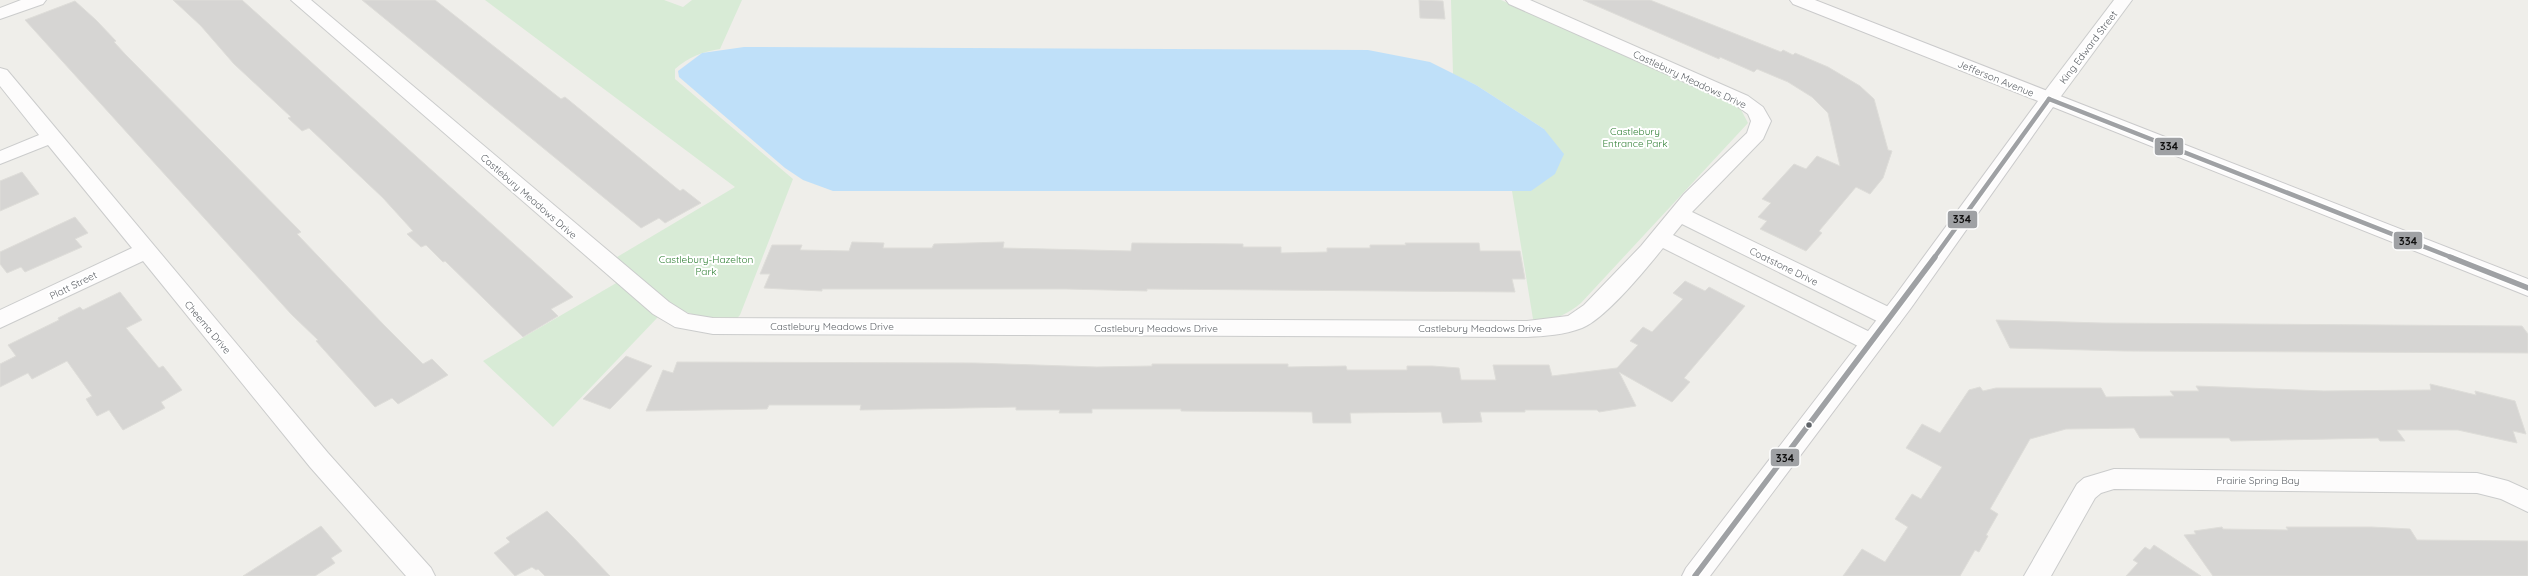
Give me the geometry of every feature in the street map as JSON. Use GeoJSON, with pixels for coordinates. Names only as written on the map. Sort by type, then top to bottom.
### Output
{"type":"FeatureCollection","features":[{"type":"Feature","properties":{"kind":"street"},"geometry":{"type":"LineString","coordinates":[[0,14],[37,0]]}},
{"type":"Feature","properties":{"kind":"street","name":"Castlebury Meadows Drive"},"geometry":{"type":"LineString","coordinates":[[300,0],[661,308],[682,321],[721,326],[1519,329],[1555,327],[1575,322],[1592,311],[1660,238],[1678,214],[1756,135],[1760,121],[1756,111],[1716,89],[1515,0]]}},
{"type":"Feature","properties":{"kind":"street","name":"Jefferson Avenue"},"geometry":{"type":"LineString","coordinates":[[1799,0],[2528,288]]}},
{"type":"Feature","properties":{"kind":"street","name":"King Edward Street"},"geometry":{"type":"LineString","coordinates":[[1695,576],[1891,318],[2049,99],[2123,0]]}},
{"type":"Feature","properties":{"kind":"street","name":"Cheema Drive"},"geometry":{"type":"LineString","coordinates":[[0,74],[145,251],[415,574]]}},
{"type":"Feature","properties":{"kind":"street"},"geometry":{"type":"LineString","coordinates":[[0,158],[51,137]]}},
{"type":"Feature","properties":{"kind":"street","name":"Coatstone Drive"},"geometry":{"type":"LineString","coordinates":[[1678,214],[1891,318]]}},
{"type":"Feature","properties":{"kind":"street"},"geometry":{"type":"LineString","coordinates":[[1660,238],[1872,343]]}},
{"type":"Feature","properties":{"kind":"street","name":"Platt Street"},"geometry":{"type":"LineString","coordinates":[[0,320],[145,251]]}},
{"type":"Feature","properties":{"kind":"street","name":"Prairie Spring Bay"},"geometry":{"type":"LineString","coordinates":[[2037,576],[2086,491],[2093,485],[2114,479],[2477,482],[2508,491],[2528,502]]}},
{"type":"Feature","properties":{"kind":"green space","name":"Castlebury-Hazelton Park"},"geometry":{"type":"Polygon","coordinates":[[[485,0],[664,0],[683,7],[692,0],[742,0],[720,49],[696,56],[685,61],[675,69],[675,79],[793,179],[740,315],[733,323],[716,322],[662,304],[612,260],[735,187],[485,0]]]}},
{"type":"Feature","properties":{"kind":"green space","name":"Castlebury Entrance Park"},"geometry":{"type":"Polygon","coordinates":[[[1451,0],[1501,0],[1737,102],[1748,123],[1581,303],[1558,317],[1533,319],[1512,191],[1531,191],[1544,129],[1476,85],[1453,74],[1451,0]]]}},
{"type":"Feature","properties":{"kind":"green space"},"geometry":{"type":"Polygon","coordinates":[[[618,282],[658,317],[553,427],[483,361],[618,282]]]}},
{"type":"Feature","properties":{"kind":"water"},"geometry":{"type":"Polygon","coordinates":[[[744,47],[1368,50],[1430,62],[1476,85],[1544,129],[1564,154],[1555,174],[1531,191],[833,191],[803,180],[785,168],[679,77],[678,71],[702,53],[744,47]]]}},
{"type":"Feature","properties":{"kind":"building"},"geometry":{"type":"Polygon","coordinates":[[[173,0],[242,0],[573,297],[551,309],[558,316],[523,337],[445,261],[443,262],[426,245],[421,247],[407,234],[413,231],[383,198],[309,128],[302,131],[288,118],[291,117],[234,64],[201,26],[173,0]]]}},
{"type":"Feature","properties":{"kind":"building"},"geometry":{"type":"Polygon","coordinates":[[[362,0],[435,0],[561,99],[565,97],[680,191],[683,189],[701,203],[665,223],[659,218],[641,228],[362,0]]]}},
{"type":"Feature","properties":{"kind":"building"},"geometry":{"type":"Polygon","coordinates":[[[1419,0],[1443,1],[1445,19],[1420,18],[1419,0]]]}},
{"type":"Feature","properties":{"kind":"building"},"geometry":{"type":"Polygon","coordinates":[[[1583,0],[1650,0],[1781,52],[1783,50],[1793,55],[1795,53],[1828,67],[1860,86],[1874,99],[1888,150],[1892,151],[1883,178],[1870,194],[1856,187],[1819,231],[1822,233],[1806,251],[1760,229],[1767,221],[1758,217],[1771,203],[1762,199],[1794,164],[1806,169],[1817,156],[1840,166],[1828,113],[1812,97],[1788,82],[1757,69],[1754,72],[1720,57],[1719,59],[1583,0]]]}},
{"type":"Feature","properties":{"kind":"building"},"geometry":{"type":"Polygon","coordinates":[[[75,1],[96,20],[116,41],[114,42],[125,54],[301,232],[297,234],[384,325],[423,364],[432,359],[448,375],[398,404],[392,398],[375,407],[316,341],[318,340],[291,314],[25,20],[75,1]]]}},
{"type":"Feature","properties":{"kind":"building"},"geometry":{"type":"Polygon","coordinates":[[[22,172],[39,194],[0,211],[0,181],[22,172]]]}},
{"type":"Feature","properties":{"kind":"building"},"geometry":{"type":"Polygon","coordinates":[[[75,217],[88,233],[75,239],[82,247],[25,272],[21,267],[7,273],[0,264],[0,252],[75,217]]]}},
{"type":"Feature","properties":{"kind":"building"},"geometry":{"type":"Polygon","coordinates":[[[852,242],[884,243],[883,248],[932,248],[934,244],[1004,242],[1003,248],[1131,251],[1132,243],[1243,244],[1243,247],[1281,247],[1281,253],[1327,252],[1327,248],[1370,248],[1370,245],[1406,245],[1405,243],[1479,243],[1480,251],[1520,251],[1525,279],[1512,279],[1515,292],[1147,289],[1147,291],[1067,289],[822,289],[822,291],[764,288],[770,274],[760,274],[772,245],[802,245],[800,250],[849,251],[852,242]]]}},
{"type":"Feature","properties":{"kind":"building"},"geometry":{"type":"Polygon","coordinates":[[[1685,281],[1705,291],[1709,287],[1745,306],[1684,378],[1690,382],[1672,402],[1619,372],[1636,406],[1599,412],[1597,410],[1525,410],[1525,412],[1480,412],[1482,422],[1443,423],[1441,412],[1350,413],[1351,423],[1313,423],[1312,412],[1181,411],[1181,409],[1092,409],[1092,413],[1059,413],[1060,410],[1016,410],[1016,407],[860,410],[861,405],[769,405],[767,409],[646,411],[663,370],[673,373],[677,362],[975,363],[1097,367],[1152,366],[1152,364],[1288,364],[1288,367],[1346,366],[1347,370],[1407,370],[1407,366],[1432,366],[1459,368],[1461,380],[1496,380],[1493,365],[1549,365],[1552,376],[1617,368],[1638,345],[1630,341],[1643,327],[1652,332],[1683,299],[1673,293],[1685,281]]]}},
{"type":"Feature","properties":{"kind":"building"},"geometry":{"type":"Polygon","coordinates":[[[120,292],[142,320],[126,328],[159,368],[163,366],[182,390],[161,402],[165,408],[123,430],[109,410],[97,416],[86,399],[92,396],[67,361],[32,379],[28,373],[0,387],[0,364],[16,356],[8,345],[59,320],[58,318],[80,307],[83,310],[120,292]]]}},
{"type":"Feature","properties":{"kind":"building"},"geometry":{"type":"Polygon","coordinates":[[[1996,320],[2102,323],[2522,326],[2528,334],[2528,353],[2125,351],[2010,348],[1996,320]]]}},
{"type":"Feature","properties":{"kind":"building"},"geometry":{"type":"Polygon","coordinates":[[[626,356],[652,366],[610,409],[583,399],[626,356]]]}},
{"type":"Feature","properties":{"kind":"building"},"geometry":{"type":"Polygon","coordinates":[[[2430,384],[2476,395],[2475,391],[2515,401],[2526,434],[2513,431],[2517,443],[2458,430],[2397,430],[2405,441],[2380,441],[2378,438],[2231,441],[2229,438],[2140,438],[2134,428],[2066,429],[2030,439],[1990,509],[1998,514],[1986,535],[1988,536],[1979,552],[1975,550],[1960,576],[1843,576],[1862,549],[1885,562],[1908,527],[1895,519],[1912,494],[1921,499],[1942,467],[1906,448],[1922,424],[1940,433],[1969,390],[1980,387],[1983,391],[1996,388],[2101,388],[2106,397],[2174,396],[2170,391],[2199,391],[2196,386],[2324,391],[2431,390],[2430,384]]]}},
{"type":"Feature","properties":{"kind":"building"},"geometry":{"type":"Polygon","coordinates":[[[547,511],[610,576],[545,576],[538,569],[536,570],[532,567],[515,576],[494,553],[510,542],[506,538],[547,511]]]}},
{"type":"Feature","properties":{"kind":"building"},"geometry":{"type":"Polygon","coordinates":[[[321,526],[342,551],[331,558],[335,563],[315,576],[243,576],[321,526]]]}},
{"type":"Feature","properties":{"kind":"building"},"geometry":{"type":"Polygon","coordinates":[[[2222,527],[2223,529],[2288,530],[2286,527],[2371,527],[2410,529],[2417,540],[2528,541],[2528,576],[2213,576],[2184,535],[2196,534],[2194,531],[2222,527]]]}},
{"type":"Feature","properties":{"kind":"building"},"geometry":{"type":"Polygon","coordinates":[[[2154,545],[2201,576],[2126,576],[2138,563],[2133,560],[2145,547],[2150,550],[2154,545]]]}},
{"type":"Feature","properties":{"kind":"transit line","name":"334"},"geometry":{"type":"LineString","coordinates":[[2049,99],[2528,288]]}},
{"type":"Feature","properties":{"kind":"transit line","name":"334"},"geometry":{"type":"LineString","coordinates":[[1695,576],[1903,302],[2049,99]]}}]}
